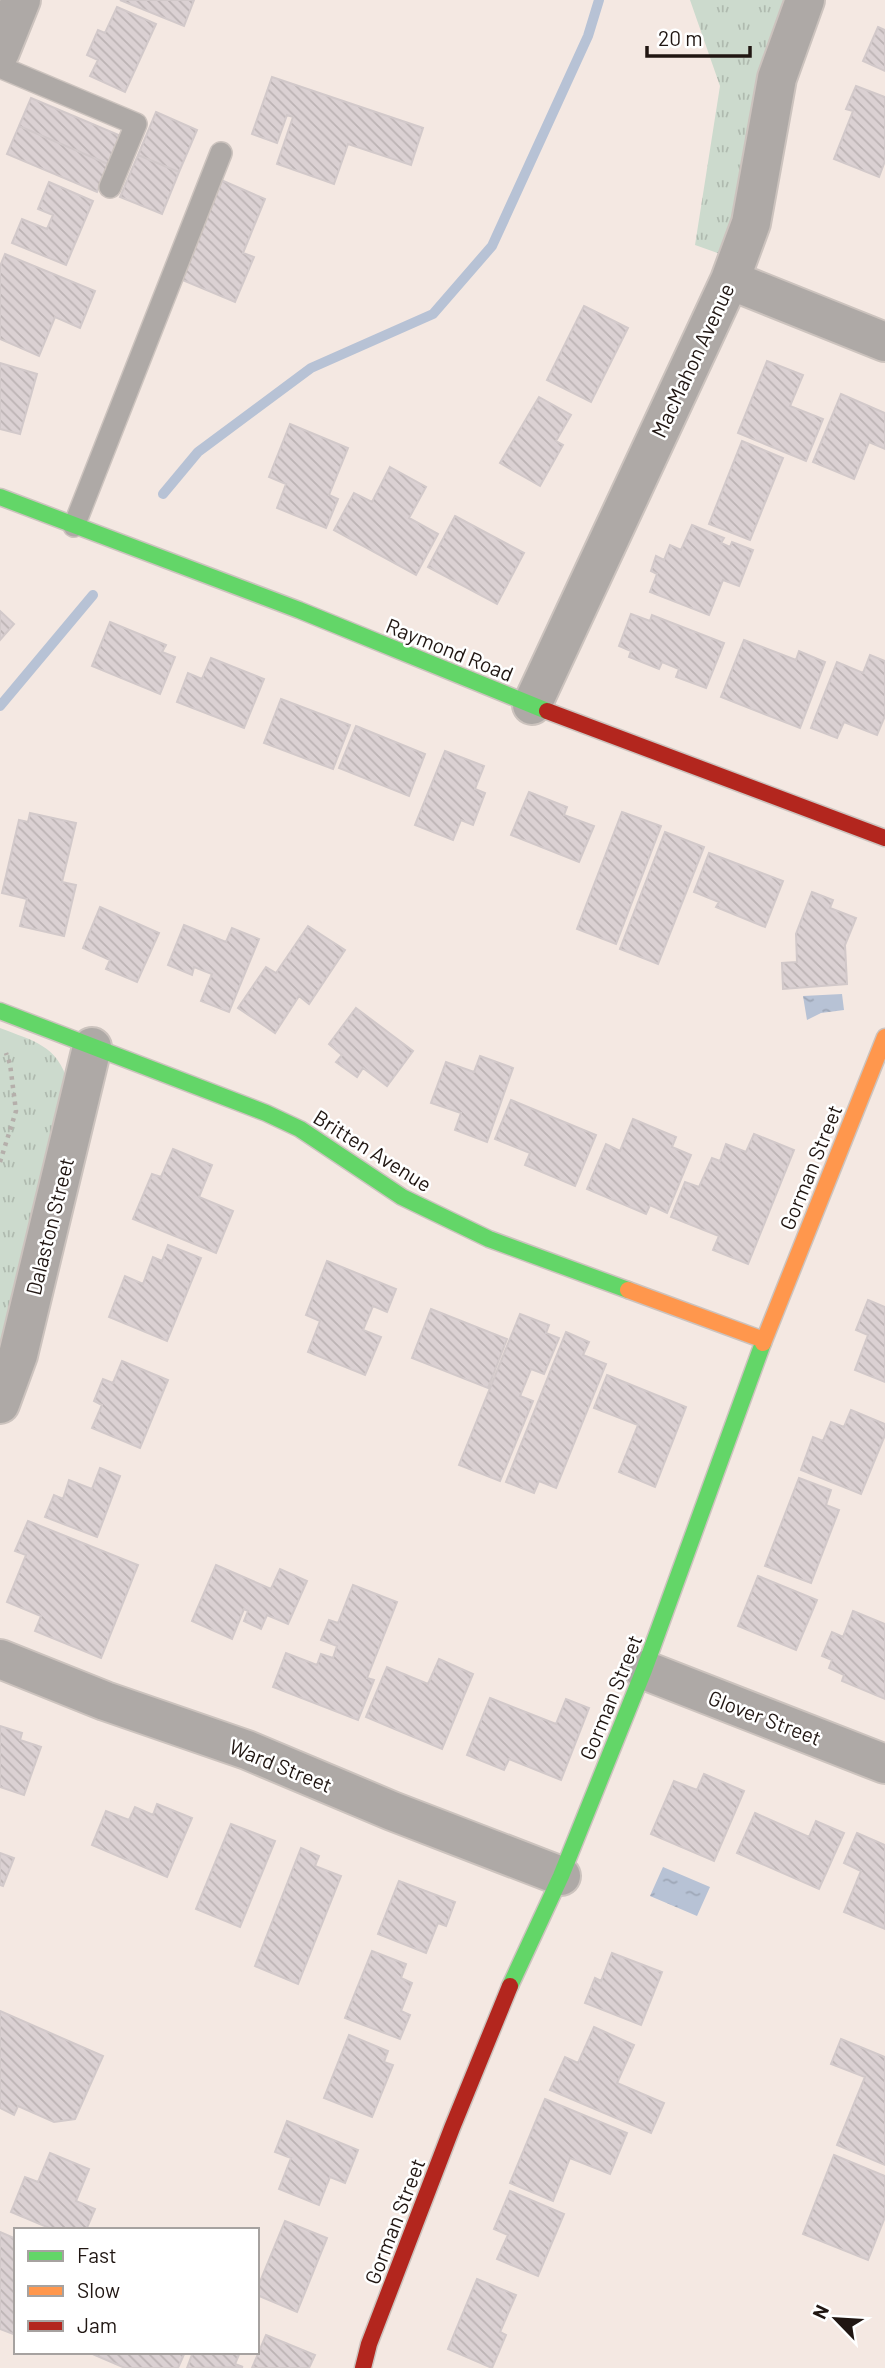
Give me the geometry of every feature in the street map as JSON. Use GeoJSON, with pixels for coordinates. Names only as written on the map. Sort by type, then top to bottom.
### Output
{"type":"FeatureCollection","features":[{"type":"Feature","properties":{"kind":"street"},"geometry":{"type":"LineString","coordinates":[[0,52],[21,0]]}},
{"type":"Feature","properties":{"kind":"street","name":"MacMahon Avenue"},"geometry":{"type":"LineString","coordinates":[[531,705],[730,280],[751,223],[777,78],[805,0]]}},
{"type":"Feature","properties":{"kind":"street"},"geometry":{"type":"LineString","coordinates":[[730,280],[885,342]]}},
{"type":"Feature","properties":{"kind":"street","name":"Raymond Road"},"geometry":{"type":"LineString","coordinates":[[0,496],[299,610],[531,705],[885,838]]}},
{"type":"Feature","properties":{"kind":"street","name":"Britten Avenue"},"geometry":{"type":"LineString","coordinates":[[0,1011],[266,1113],[300,1129],[402,1197],[489,1239],[764,1340]]}},
{"type":"Feature","properties":{"kind":"street","name":"Gorman Street"},"geometry":{"type":"LineString","coordinates":[[362,2368],[452,2128],[510,1986],[561,1876],[644,1670],[764,1340],[885,1037]]}},
{"type":"Feature","properties":{"kind":"street","name":"Dalaston Street"},"geometry":{"type":"LineString","coordinates":[[0,1404],[18,1355],[92,1046]]}},
{"type":"Feature","properties":{"kind":"street","name":"Ward Street"},"geometry":{"type":"LineString","coordinates":[[0,1658],[105,1701],[247,1750],[392,1811],[561,1876]]}},
{"type":"Feature","properties":{"kind":"street","name":"Glover Street"},"geometry":{"type":"LineString","coordinates":[[644,1670],[885,1764]]}},
{"type":"Feature","properties":{"kind":"lane"},"geometry":{"type":"LineString","coordinates":[[0,67],[136,124],[110,187]]}},
{"type":"Feature","properties":{"kind":"lane"},"geometry":{"type":"LineString","coordinates":[[74,526],[221,153]]}},
{"type":"Feature","properties":{"kind":"path"},"geometry":{"type":"LineString","coordinates":[[0,1162],[16,1111],[10,1064],[5,1052]]}},
{"type":"Feature","properties":{"kind":"green space"},"geometry":{"type":"Polygon","coordinates":[[[690,0],[790,0],[726,256],[695,245],[720,86],[690,0]]]}},
{"type":"Feature","properties":{"kind":"green space"},"geometry":{"type":"Polygon","coordinates":[[[0,1028],[33,1041],[51,1052],[64,1070],[68,1083],[0,1361],[0,1028]]]}},
{"type":"Feature","properties":{"kind":"water"},"geometry":{"type":"Polygon","coordinates":[[[842,994],[844,1010],[821,1013],[807,1020],[803,996],[842,994]]]}},
{"type":"Feature","properties":{"kind":"water"},"geometry":{"type":"Polygon","coordinates":[[[663,1867],[710,1887],[697,1916],[650,1896],[663,1867]]]}},
{"type":"Feature","properties":{"kind":"building"},"geometry":{"type":"Polygon","coordinates":[[[120,0],[194,0],[184,26],[120,0]]]}},
{"type":"Feature","properties":{"kind":"building"},"geometry":{"type":"Polygon","coordinates":[[[117,7],[156,24],[125,92],[90,76],[98,60],[87,55],[98,30],[105,33],[117,7]]]}},
{"type":"Feature","properties":{"kind":"building"},"geometry":{"type":"Polygon","coordinates":[[[878,27],[885,30],[885,71],[863,61],[878,27]]]}},
{"type":"Feature","properties":{"kind":"building"},"geometry":{"type":"Polygon","coordinates":[[[272,77],[423,128],[411,165],[348,144],[334,184],[277,164],[293,117],[287,115],[277,143],[252,134],[272,77]]]}},
{"type":"Feature","properties":{"kind":"building"},"geometry":{"type":"Polygon","coordinates":[[[856,86],[885,97],[885,161],[879,177],[834,159],[853,111],[846,109],[856,86]]]}},
{"type":"Feature","properties":{"kind":"building"},"geometry":{"type":"Polygon","coordinates":[[[31,98],[121,136],[108,164],[19,126],[31,98]]]}},
{"type":"Feature","properties":{"kind":"building"},"geometry":{"type":"Polygon","coordinates":[[[156,112],[197,130],[179,172],[138,155],[156,112]]]}},
{"type":"Feature","properties":{"kind":"building"},"geometry":{"type":"Polygon","coordinates":[[[19,126],[108,164],[97,192],[7,154],[19,126]]]}},
{"type":"Feature","properties":{"kind":"building"},"geometry":{"type":"Polygon","coordinates":[[[138,155],[179,172],[162,214],[120,197],[138,155]]]}},
{"type":"Feature","properties":{"kind":"building"},"geometry":{"type":"Polygon","coordinates":[[[221,180],[265,199],[243,253],[254,257],[235,302],[180,279],[221,180]]]}},
{"type":"Feature","properties":{"kind":"building"},"geometry":{"type":"Polygon","coordinates":[[[49,182],[93,201],[66,265],[12,243],[22,219],[47,229],[53,215],[38,209],[49,182]]]}},
{"type":"Feature","properties":{"kind":"building"},"geometry":{"type":"Polygon","coordinates":[[[5,254],[95,291],[80,328],[55,317],[39,356],[0,339],[0,266],[5,254]]]}},
{"type":"Feature","properties":{"kind":"building"},"geometry":{"type":"Polygon","coordinates":[[[584,306],[628,328],[591,402],[547,380],[584,306]]]}},
{"type":"Feature","properties":{"kind":"building"},"geometry":{"type":"Polygon","coordinates":[[[767,361],[803,375],[790,406],[823,419],[806,461],[738,433],[767,361]]]}},
{"type":"Feature","properties":{"kind":"building"},"geometry":{"type":"Polygon","coordinates":[[[0,363],[37,374],[20,434],[0,429],[0,363]]]}},
{"type":"Feature","properties":{"kind":"building"},"geometry":{"type":"Polygon","coordinates":[[[841,394],[885,413],[885,449],[869,442],[854,479],[813,462],[841,394]]]}},
{"type":"Feature","properties":{"kind":"building"},"geometry":{"type":"Polygon","coordinates":[[[539,397],[571,415],[556,441],[563,445],[540,486],[500,463],[539,397]]]}},
{"type":"Feature","properties":{"kind":"building"},"geometry":{"type":"Polygon","coordinates":[[[290,424],[348,448],[329,495],[338,499],[326,528],[277,508],[286,484],[269,477],[290,424]]]}},
{"type":"Feature","properties":{"kind":"building"},"geometry":{"type":"Polygon","coordinates":[[[742,441],[783,458],[750,540],[709,524],[742,441]]]}},
{"type":"Feature","properties":{"kind":"building"},"geometry":{"type":"Polygon","coordinates":[[[390,467],[426,487],[409,518],[438,534],[416,575],[334,530],[354,493],[372,502],[390,467]]]}},
{"type":"Feature","properties":{"kind":"building"},"geometry":{"type":"Polygon","coordinates":[[[455,516],[524,553],[497,604],[428,567],[455,516]]]}},
{"type":"Feature","properties":{"kind":"building"},"geometry":{"type":"Polygon","coordinates":[[[692,525],[724,538],[721,543],[730,547],[732,542],[753,550],[739,586],[723,580],[709,615],[650,592],[657,574],[651,571],[656,556],[664,560],[670,545],[681,550],[692,525]]]}},
{"type":"Feature","properties":{"kind":"building"},"geometry":{"type":"Polygon","coordinates":[[[0,611],[14,624],[0,640],[0,611]]]}},
{"type":"Feature","properties":{"kind":"building"},"geometry":{"type":"Polygon","coordinates":[[[631,614],[650,621],[652,615],[724,643],[706,688],[676,677],[679,669],[662,662],[659,669],[629,657],[631,651],[619,646],[631,614]]]}},
{"type":"Feature","properties":{"kind":"building"},"geometry":{"type":"Polygon","coordinates":[[[110,622],[166,645],[162,652],[175,657],[160,694],[92,666],[110,622]]]}},
{"type":"Feature","properties":{"kind":"building"},"geometry":{"type":"Polygon","coordinates":[[[744,640],[796,660],[799,651],[825,662],[800,728],[721,697],[744,640]]]}},
{"type":"Feature","properties":{"kind":"building"},"geometry":{"type":"Polygon","coordinates":[[[870,655],[885,661],[885,716],[877,735],[844,722],[837,738],[811,728],[837,662],[863,673],[870,655]]]}},
{"type":"Feature","properties":{"kind":"building"},"geometry":{"type":"Polygon","coordinates":[[[211,658],[264,679],[244,728],[177,702],[188,673],[202,679],[211,658]]]}},
{"type":"Feature","properties":{"kind":"building"},"geometry":{"type":"Polygon","coordinates":[[[281,699],[350,725],[333,769],[264,743],[281,699]]]}},
{"type":"Feature","properties":{"kind":"building"},"geometry":{"type":"Polygon","coordinates":[[[356,726],[425,754],[409,796],[339,768],[356,726]]]}},
{"type":"Feature","properties":{"kind":"building"},"geometry":{"type":"Polygon","coordinates":[[[445,751],[484,766],[475,789],[485,793],[473,825],[461,820],[453,840],[415,825],[445,751]]]}},
{"type":"Feature","properties":{"kind":"building"},"geometry":{"type":"Polygon","coordinates":[[[529,792],[567,807],[564,815],[594,826],[579,862],[511,835],[529,792]]]}},
{"type":"Feature","properties":{"kind":"building"},"geometry":{"type":"Polygon","coordinates":[[[622,812],[661,826],[616,944],[577,929],[622,812]]]}},
{"type":"Feature","properties":{"kind":"building"},"geometry":{"type":"Polygon","coordinates":[[[30,813],[76,823],[62,882],[76,885],[64,936],[20,926],[27,899],[2,893],[19,820],[28,822],[30,813]]]}},
{"type":"Feature","properties":{"kind":"building"},"geometry":{"type":"Polygon","coordinates":[[[665,832],[704,847],[658,964],[620,949],[665,832]]]}},
{"type":"Feature","properties":{"kind":"building"},"geometry":{"type":"Polygon","coordinates":[[[709,853],[783,881],[765,927],[716,907],[719,902],[694,892],[709,853]]]}},
{"type":"Feature","properties":{"kind":"building"},"geometry":{"type":"Polygon","coordinates":[[[812,892],[833,900],[830,908],[856,918],[845,945],[847,984],[783,989],[782,963],[797,962],[796,934],[812,892]]]}},
{"type":"Feature","properties":{"kind":"building"},"geometry":{"type":"Polygon","coordinates":[[[100,907],[159,933],[137,982],[106,969],[110,960],[83,948],[100,907]]]}},
{"type":"Feature","properties":{"kind":"building"},"geometry":{"type":"Polygon","coordinates":[[[184,925],[226,942],[232,928],[259,939],[229,1012],[201,1001],[212,974],[194,967],[192,975],[168,965],[184,925]]]}},
{"type":"Feature","properties":{"kind":"building"},"geometry":{"type":"Polygon","coordinates":[[[308,926],[345,950],[309,1004],[299,996],[275,1033],[238,1008],[266,967],[276,973],[308,926]]]}},
{"type":"Feature","properties":{"kind":"building"},"geometry":{"type":"Polygon","coordinates":[[[356,1008],[413,1051],[387,1086],[363,1068],[357,1077],[336,1062],[342,1055],[329,1044],[356,1008]]]}},
{"type":"Feature","properties":{"kind":"building"},"geometry":{"type":"Polygon","coordinates":[[[480,1056],[513,1068],[487,1142],[455,1130],[461,1113],[431,1103],[446,1062],[474,1072],[480,1056]]]}},
{"type":"Feature","properties":{"kind":"building"},"geometry":{"type":"Polygon","coordinates":[[[511,1100],[596,1135],[575,1186],[525,1165],[530,1153],[495,1139],[511,1100]]]}},
{"type":"Feature","properties":{"kind":"building"},"geometry":{"type":"Polygon","coordinates":[[[633,1119],[676,1137],[672,1147],[691,1155],[667,1213],[650,1205],[646,1214],[587,1189],[606,1144],[620,1151],[633,1119]]]}},
{"type":"Feature","properties":{"kind":"building"},"geometry":{"type":"Polygon","coordinates":[[[754,1134],[794,1150],[748,1264],[713,1250],[719,1236],[671,1217],[685,1182],[699,1187],[712,1158],[720,1161],[726,1144],[746,1152],[754,1134]]]}},
{"type":"Feature","properties":{"kind":"building"},"geometry":{"type":"Polygon","coordinates":[[[173,1149],[212,1165],[199,1197],[233,1211],[216,1253],[133,1219],[152,1174],[161,1177],[173,1149]]]}},
{"type":"Feature","properties":{"kind":"building"},"geometry":{"type":"Polygon","coordinates":[[[168,1245],[201,1258],[167,1341],[109,1317],[125,1276],[143,1284],[153,1257],[162,1261],[168,1245]]]}},
{"type":"Feature","properties":{"kind":"building"},"geometry":{"type":"Polygon","coordinates":[[[327,1261],[396,1289],[387,1312],[373,1306],[363,1330],[381,1337],[365,1375],[308,1352],[320,1321],[306,1315],[327,1261]]]}},
{"type":"Feature","properties":{"kind":"building"},"geometry":{"type":"Polygon","coordinates":[[[868,1300],[885,1307],[885,1382],[855,1370],[868,1335],[856,1330],[868,1300]]]}},
{"type":"Feature","properties":{"kind":"building"},"geometry":{"type":"Polygon","coordinates":[[[431,1309],[507,1339],[488,1388],[412,1358],[431,1309]]]}},
{"type":"Feature","properties":{"kind":"building"},"geometry":{"type":"Polygon","coordinates":[[[520,1314],[549,1325],[546,1333],[559,1338],[544,1374],[531,1369],[520,1396],[533,1401],[500,1481],[459,1465],[520,1314]]]}},
{"type":"Feature","properties":{"kind":"building"},"geometry":{"type":"Polygon","coordinates":[[[566,1332],[589,1342],[583,1355],[606,1364],[556,1488],[539,1481],[534,1493],[506,1482],[566,1332]]]}},
{"type":"Feature","properties":{"kind":"building"},"geometry":{"type":"Polygon","coordinates":[[[122,1361],[168,1380],[140,1448],[92,1428],[102,1405],[94,1401],[103,1379],[113,1383],[122,1361]]]}},
{"type":"Feature","properties":{"kind":"building"},"geometry":{"type":"Polygon","coordinates":[[[607,1375],[686,1407],[655,1487],[619,1472],[638,1425],[594,1408],[607,1375]]]}},
{"type":"Feature","properties":{"kind":"building"},"geometry":{"type":"Polygon","coordinates":[[[851,1410],[885,1424],[885,1435],[861,1494],[801,1470],[813,1437],[823,1441],[831,1422],[844,1427],[851,1410]]]}},
{"type":"Feature","properties":{"kind":"building"},"geometry":{"type":"Polygon","coordinates":[[[100,1468],[120,1476],[97,1537],[45,1517],[54,1495],[63,1499],[69,1480],[92,1489],[100,1468]]]}},
{"type":"Feature","properties":{"kind":"building"},"geometry":{"type":"Polygon","coordinates":[[[799,1478],[831,1490],[826,1505],[839,1510],[811,1583],[765,1566],[799,1478]]]}},
{"type":"Feature","properties":{"kind":"building"},"geometry":{"type":"Polygon","coordinates":[[[28,1521],[138,1565],[101,1658],[35,1631],[41,1616],[7,1602],[26,1555],[15,1551],[28,1521]]]}},
{"type":"Feature","properties":{"kind":"building"},"geometry":{"type":"Polygon","coordinates":[[[216,1565],[271,1589],[280,1569],[307,1581],[288,1624],[267,1615],[261,1629],[244,1621],[248,1611],[244,1609],[232,1639],[192,1621],[216,1565]]]}},
{"type":"Feature","properties":{"kind":"building"},"geometry":{"type":"Polygon","coordinates":[[[758,1576],[817,1600],[796,1650],[738,1626],[758,1576]]]}},
{"type":"Feature","properties":{"kind":"building"},"geometry":{"type":"Polygon","coordinates":[[[353,1585],[397,1602],[367,1678],[374,1680],[358,1720],[273,1687],[286,1653],[317,1665],[321,1654],[333,1658],[337,1646],[321,1640],[329,1620],[338,1623],[353,1585]]]}},
{"type":"Feature","properties":{"kind":"building"},"geometry":{"type":"Polygon","coordinates":[[[853,1611],[885,1624],[885,1699],[842,1681],[844,1675],[829,1668],[832,1660],[822,1656],[832,1632],[843,1637],[853,1611]]]}},
{"type":"Feature","properties":{"kind":"building"},"geometry":{"type":"Polygon","coordinates":[[[439,1659],[473,1674],[442,1749],[366,1717],[387,1667],[428,1684],[439,1659]]]}},
{"type":"Feature","properties":{"kind":"building"},"geometry":{"type":"Polygon","coordinates":[[[490,1698],[556,1724],[566,1699],[589,1708],[561,1780],[509,1759],[504,1770],[467,1755],[490,1698]]]}},
{"type":"Feature","properties":{"kind":"building"},"geometry":{"type":"Polygon","coordinates":[[[0,1726],[22,1733],[20,1740],[41,1747],[24,1795],[0,1787],[0,1726]]]}},
{"type":"Feature","properties":{"kind":"building"},"geometry":{"type":"Polygon","coordinates":[[[704,1774],[744,1791],[714,1861],[651,1834],[674,1781],[697,1790],[704,1774]]]}},
{"type":"Feature","properties":{"kind":"building"},"geometry":{"type":"Polygon","coordinates":[[[157,1804],[192,1818],[167,1877],[92,1845],[106,1811],[129,1820],[135,1807],[153,1815],[157,1804]]]}},
{"type":"Feature","properties":{"kind":"building"},"geometry":{"type":"Polygon","coordinates":[[[755,1813],[809,1837],[816,1821],[844,1833],[819,1889],[737,1853],[755,1813]]]}},
{"type":"Feature","properties":{"kind":"building"},"geometry":{"type":"Polygon","coordinates":[[[231,1824],[275,1841],[240,1927],[196,1909],[231,1824]]]}},
{"type":"Feature","properties":{"kind":"building"},"geometry":{"type":"Polygon","coordinates":[[[857,1833],[885,1845],[885,1929],[844,1912],[861,1871],[844,1863],[857,1833]]]}},
{"type":"Feature","properties":{"kind":"building"},"geometry":{"type":"Polygon","coordinates":[[[301,1848],[319,1856],[315,1866],[341,1876],[298,1984],[255,1966],[301,1848]]]}},
{"type":"Feature","properties":{"kind":"building"},"geometry":{"type":"Polygon","coordinates":[[[0,1853],[14,1858],[3,1886],[0,1885],[0,1853]]]}},
{"type":"Feature","properties":{"kind":"building"},"geometry":{"type":"Polygon","coordinates":[[[399,1881],[455,1902],[446,1926],[438,1923],[426,1953],[378,1934],[399,1881]]]}},
{"type":"Feature","properties":{"kind":"building"},"geometry":{"type":"Polygon","coordinates":[[[372,1951],[406,1964],[401,1978],[412,1983],[401,2011],[410,2015],[400,2039],[345,2018],[372,1951]]]}},
{"type":"Feature","properties":{"kind":"building"},"geometry":{"type":"Polygon","coordinates":[[[612,1953],[662,1972],[641,2025],[585,2003],[595,1978],[601,1981],[612,1953]]]}},
{"type":"Feature","properties":{"kind":"building"},"geometry":{"type":"Polygon","coordinates":[[[0,2011],[103,2056],[75,2119],[54,2122],[18,2106],[14,2115],[0,2108],[0,2011]]]}},
{"type":"Feature","properties":{"kind":"building"},"geometry":{"type":"Polygon","coordinates":[[[594,2027],[634,2045],[617,2083],[664,2103],[651,2133],[550,2090],[565,2057],[578,2063],[594,2027]]]}},
{"type":"Feature","properties":{"kind":"building"},"geometry":{"type":"Polygon","coordinates":[[[349,2035],[388,2051],[384,2062],[393,2065],[372,2117],[324,2098],[349,2035]]]}},
{"type":"Feature","properties":{"kind":"building"},"geometry":{"type":"Polygon","coordinates":[[[841,2039],[885,2057],[885,2165],[837,2145],[865,2077],[831,2064],[841,2039]]]}},
{"type":"Feature","properties":{"kind":"building"},"geometry":{"type":"Polygon","coordinates":[[[545,2099],[627,2133],[610,2174],[570,2158],[553,2201],[510,2183],[545,2099]]]}},
{"type":"Feature","properties":{"kind":"building"},"geometry":{"type":"Polygon","coordinates":[[[287,2121],[358,2150],[345,2183],[330,2177],[319,2205],[279,2189],[291,2158],[275,2152],[287,2121]]]}},
{"type":"Feature","properties":{"kind":"building"},"geometry":{"type":"Polygon","coordinates":[[[50,2153],[89,2169],[76,2201],[95,2209],[87,2228],[49,2228],[11,2212],[25,2177],[38,2182],[50,2153]]]}},
{"type":"Feature","properties":{"kind":"building"},"geometry":{"type":"Polygon","coordinates":[[[834,2155],[885,2176],[885,2217],[868,2260],[803,2234],[834,2155]]]}},
{"type":"Feature","properties":{"kind":"building"},"geometry":{"type":"Polygon","coordinates":[[[510,2191],[564,2214],[538,2276],[497,2259],[508,2235],[494,2229],[510,2191]]]}},
{"type":"Feature","properties":{"kind":"building"},"geometry":{"type":"Polygon","coordinates":[[[285,2221],[327,2238],[297,2312],[259,2296],[259,2284],[285,2221]]]}},
{"type":"Feature","properties":{"kind":"building"},"geometry":{"type":"Polygon","coordinates":[[[0,2232],[14,2238],[14,2334],[0,2329],[0,2232]]]}},
{"type":"Feature","properties":{"kind":"building"},"geometry":{"type":"Polygon","coordinates":[[[477,2279],[516,2295],[500,2332],[506,2335],[492,2368],[448,2349],[477,2279]]]}},
{"type":"Feature","properties":{"kind":"building"},"geometry":{"type":"Polygon","coordinates":[[[266,2335],[315,2355],[309,2368],[252,2368],[266,2335]]]}},
{"type":"Feature","properties":{"kind":"building"},"geometry":{"type":"Polygon","coordinates":[[[93,2354],[184,2354],[178,2368],[125,2368],[93,2354]]]}},
{"type":"Feature","properties":{"kind":"building"},"geometry":{"type":"Polygon","coordinates":[[[192,2354],[239,2354],[235,2364],[243,2367],[187,2368],[192,2354]]]}},
{"type":"Feature","properties":{"kind":"waterway"},"geometry":{"type":"LineString","coordinates":[[163,494],[198,452],[311,368],[433,314],[492,246],[588,36],[599,0]]}},
{"type":"Feature","properties":{"kind":"waterway"},"geometry":{"type":"LineString","coordinates":[[0,706],[93,595]]}},
{"type":"Feature","properties":{"kind":"traffic: fast"},"geometry":{"type":"LineString","coordinates":[[0,497],[299,610],[547,711]]}},
{"type":"Feature","properties":{"kind":"traffic: fast"},"geometry":{"type":"LineString","coordinates":[[0,1011],[266,1113],[300,1129],[402,1197],[489,1239],[628,1290]]}},
{"type":"Feature","properties":{"kind":"traffic: fast"},"geometry":{"type":"LineString","coordinates":[[510,1986],[561,1876],[644,1670],[763,1343]]}},
{"type":"Feature","properties":{"kind":"traffic: slow"},"geometry":{"type":"LineString","coordinates":[[763,1343],[885,1037]]}},
{"type":"Feature","properties":{"kind":"traffic: slow"},"geometry":{"type":"LineString","coordinates":[[628,1290],[764,1340]]}},
{"type":"Feature","properties":{"kind":"traffic: jam"},"geometry":{"type":"LineString","coordinates":[[547,711],[885,838]]}},
{"type":"Feature","properties":{"kind":"traffic: jam"},"geometry":{"type":"LineString","coordinates":[[363,2368],[369,2344],[452,2128],[510,1986]]}}]}
